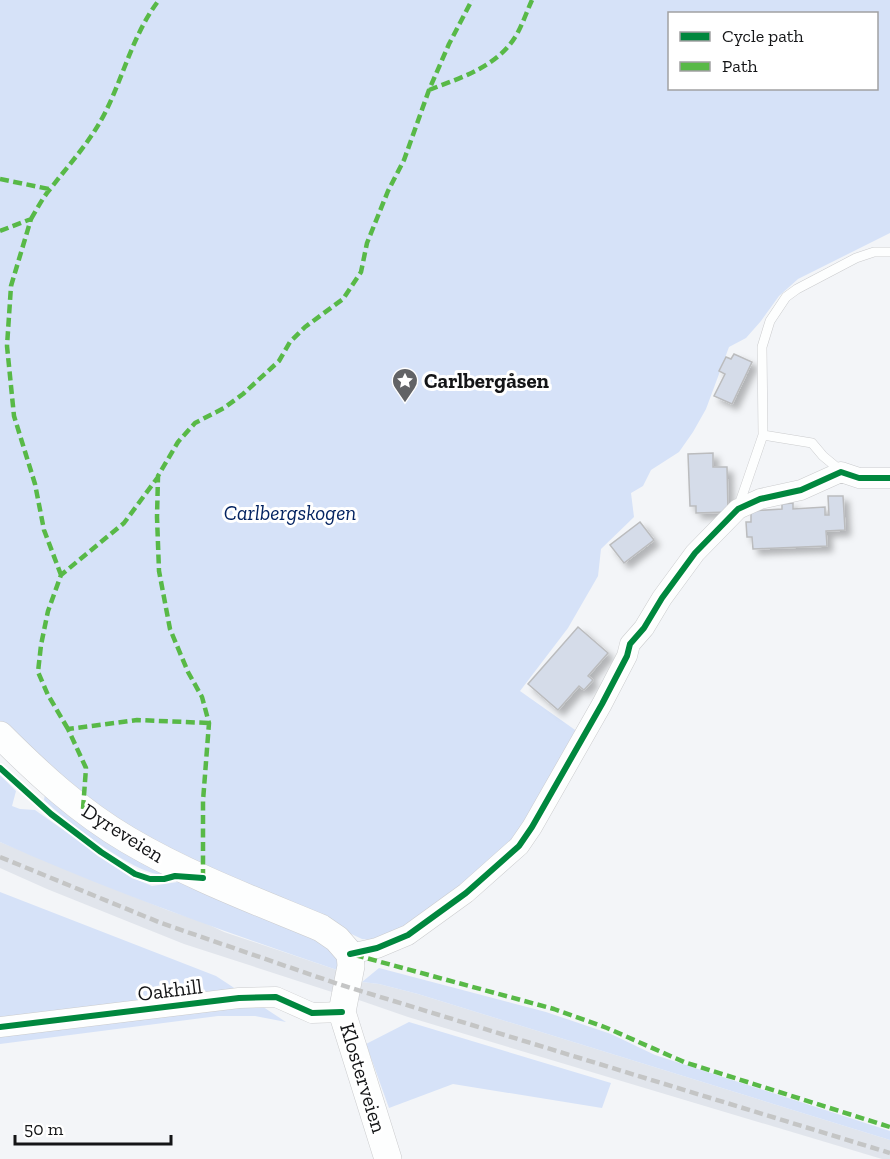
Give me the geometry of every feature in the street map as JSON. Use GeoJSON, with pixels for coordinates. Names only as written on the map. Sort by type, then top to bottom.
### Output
{"type":"FeatureCollection","features":[{"type":"Feature","properties":{"kind":"main road","name":"Dyreveien"},"geometry":{"type":"LineString","coordinates":[[0,735],[43,776],[83,809],[127,840],[192,873],[321,928],[337,939],[350,954]]}},
{"type":"Feature","properties":{"kind":"main road"},"geometry":{"type":"LineString","coordinates":[[343,1004],[351,966],[350,954]]}},
{"type":"Feature","properties":{"kind":"main road","name":"Klosterveien"},"geometry":{"type":"LineString","coordinates":[[343,1004],[388,1159]]}},
{"type":"Feature","properties":{"kind":"street"},"geometry":{"type":"LineString","coordinates":[[350,954],[377,948],[408,935],[466,893],[519,846],[602,704],[627,656],[630,644],[644,628],[662,598],[695,553],[738,509],[760,499],[801,490],[841,472],[859,478],[890,478]]}},
{"type":"Feature","properties":{"kind":"street","name":"Oakhill"},"geometry":{"type":"LineString","coordinates":[[0,1027],[239,999],[276,998],[312,1013],[343,1004]]}},
{"type":"Feature","properties":{"kind":"lane"},"geometry":{"type":"LineString","coordinates":[[738,509],[762,435],[762,347],[770,321],[786,297],[797,289],[856,258],[874,252],[890,252]]}},
{"type":"Feature","properties":{"kind":"lane"},"geometry":{"type":"LineString","coordinates":[[762,435],[812,444],[841,472]]}},
{"type":"Feature","properties":{"kind":"shaded area"},"geometry":{"type":"Polygon","coordinates":[[[0,842],[224,932],[340,971],[335,993],[184,944],[0,868],[0,842]]]}},
{"type":"Feature","properties":{"kind":"shaded area"},"geometry":{"type":"Polygon","coordinates":[[[358,983],[418,994],[890,1140],[890,1159],[882,1159],[408,1017],[353,998],[358,983]]]}},
{"type":"Feature","properties":{"kind":"green space","name":"Carlbergskogen"},"geometry":{"type":"Polygon","coordinates":[[[0,0],[890,0],[890,233],[798,279],[779,296],[746,338],[729,347],[706,409],[679,452],[651,470],[643,486],[631,493],[634,517],[601,549],[598,576],[568,628],[520,691],[578,732],[509,847],[408,926],[372,940],[362,939],[122,826],[42,763],[0,721],[0,0]]]}},
{"type":"Feature","properties":{"kind":"green space"},"geometry":{"type":"Polygon","coordinates":[[[0,775],[16,791],[12,806],[35,810],[129,876],[152,886],[184,881],[306,931],[331,951],[338,961],[340,971],[168,910],[0,842],[0,775]]]}},
{"type":"Feature","properties":{"kind":"green space"},"geometry":{"type":"Polygon","coordinates":[[[45,794],[165,874],[153,873],[138,867],[102,846],[44,800],[45,794]]]}},
{"type":"Feature","properties":{"kind":"green space"},"geometry":{"type":"Polygon","coordinates":[[[0,892],[216,976],[286,1022],[255,1016],[218,1016],[0,1044],[0,892]]]}},
{"type":"Feature","properties":{"kind":"green space"},"geometry":{"type":"Polygon","coordinates":[[[379,968],[546,1012],[611,1034],[655,1055],[890,1131],[890,1140],[418,994],[362,982],[379,968]]]}},
{"type":"Feature","properties":{"kind":"green space"},"geometry":{"type":"Polygon","coordinates":[[[409,1022],[611,1083],[602,1108],[453,1084],[389,1108],[366,1044],[409,1022]]]}},
{"type":"Feature","properties":{"kind":"building"},"geometry":{"type":"Polygon","coordinates":[[[734,354],[752,362],[732,404],[714,396],[725,374],[719,371],[726,357],[731,359],[734,354]]]}},
{"type":"Feature","properties":{"kind":"building"},"geometry":{"type":"Polygon","coordinates":[[[713,453],[713,467],[727,467],[728,512],[696,513],[696,506],[690,506],[688,454],[713,453]]]}},
{"type":"Feature","properties":{"kind":"building"},"geometry":{"type":"Polygon","coordinates":[[[828,496],[843,496],[845,530],[826,531],[827,546],[753,549],[752,537],[747,537],[746,522],[751,522],[751,511],[782,509],[782,504],[793,503],[793,509],[825,507],[825,515],[829,515],[828,496]]]}},
{"type":"Feature","properties":{"kind":"building"},"geometry":{"type":"Polygon","coordinates":[[[640,522],[654,540],[624,563],[610,545],[640,522]]]}},
{"type":"Feature","properties":{"kind":"building"},"geometry":{"type":"Polygon","coordinates":[[[578,627],[608,653],[588,676],[593,680],[584,690],[579,686],[558,710],[528,684],[578,627]]]}},
{"type":"Feature","properties":{"kind":"railway"},"geometry":{"type":"LineString","coordinates":[[0,857],[161,923],[338,984],[890,1153]]}},
{"type":"Feature","properties":{"kind":"marked path"},"geometry":{"type":"LineString","coordinates":[[31,219],[45,195],[80,152],[105,113],[142,27],[159,0]]}},
{"type":"Feature","properties":{"kind":"marked path"},"geometry":{"type":"LineString","coordinates":[[203,878],[203,801],[209,723],[202,697],[188,672],[170,629],[159,571],[158,476],[178,442],[195,423],[224,408],[243,394],[279,361],[290,342],[305,327],[343,299],[361,272],[367,243],[388,191],[404,160],[429,90],[472,0]]}},
{"type":"Feature","properties":{"kind":"marked path"},"geometry":{"type":"LineString","coordinates":[[429,90],[478,70],[500,55],[517,34],[532,0]]}},
{"type":"Feature","properties":{"kind":"marked path"},"geometry":{"type":"LineString","coordinates":[[0,179],[49,189]]}},
{"type":"Feature","properties":{"kind":"marked path"},"geometry":{"type":"LineString","coordinates":[[0,231],[31,219],[11,286],[7,346],[14,416],[35,484],[44,530],[61,575]]}},
{"type":"Feature","properties":{"kind":"marked path"},"geometry":{"type":"LineString","coordinates":[[68,729],[48,695],[38,672],[48,611],[61,575],[124,523],[158,477]]}},
{"type":"Feature","properties":{"kind":"marked path"},"geometry":{"type":"LineString","coordinates":[[83,809],[86,768],[68,729],[137,720],[209,723]]}},
{"type":"Feature","properties":{"kind":"marked path"},"geometry":{"type":"LineString","coordinates":[[355,955],[554,1009],[607,1028],[684,1062],[890,1127]]}},
{"type":"Feature","properties":{"kind":"cycle path"},"geometry":{"type":"LineString","coordinates":[[350,954],[377,948],[408,935],[466,893],[519,846],[602,704],[627,656],[630,644],[644,628],[662,598],[695,553],[738,509],[760,499],[801,490],[841,472],[859,478],[890,478]]}},
{"type":"Feature","properties":{"kind":"cycle path"},"geometry":{"type":"LineString","coordinates":[[0,768],[51,814],[101,852],[135,874],[150,879],[175,876],[203,878]]}},
{"type":"Feature","properties":{"kind":"cycle path"},"geometry":{"type":"LineString","coordinates":[[0,1027],[239,998],[276,997],[312,1013],[342,1012]]}},
{"type":"Feature","properties":{"kind":"place","name":"Carlbergåsen"},"geometry":{"type":"Point","coordinates":[405,404]}}]}
